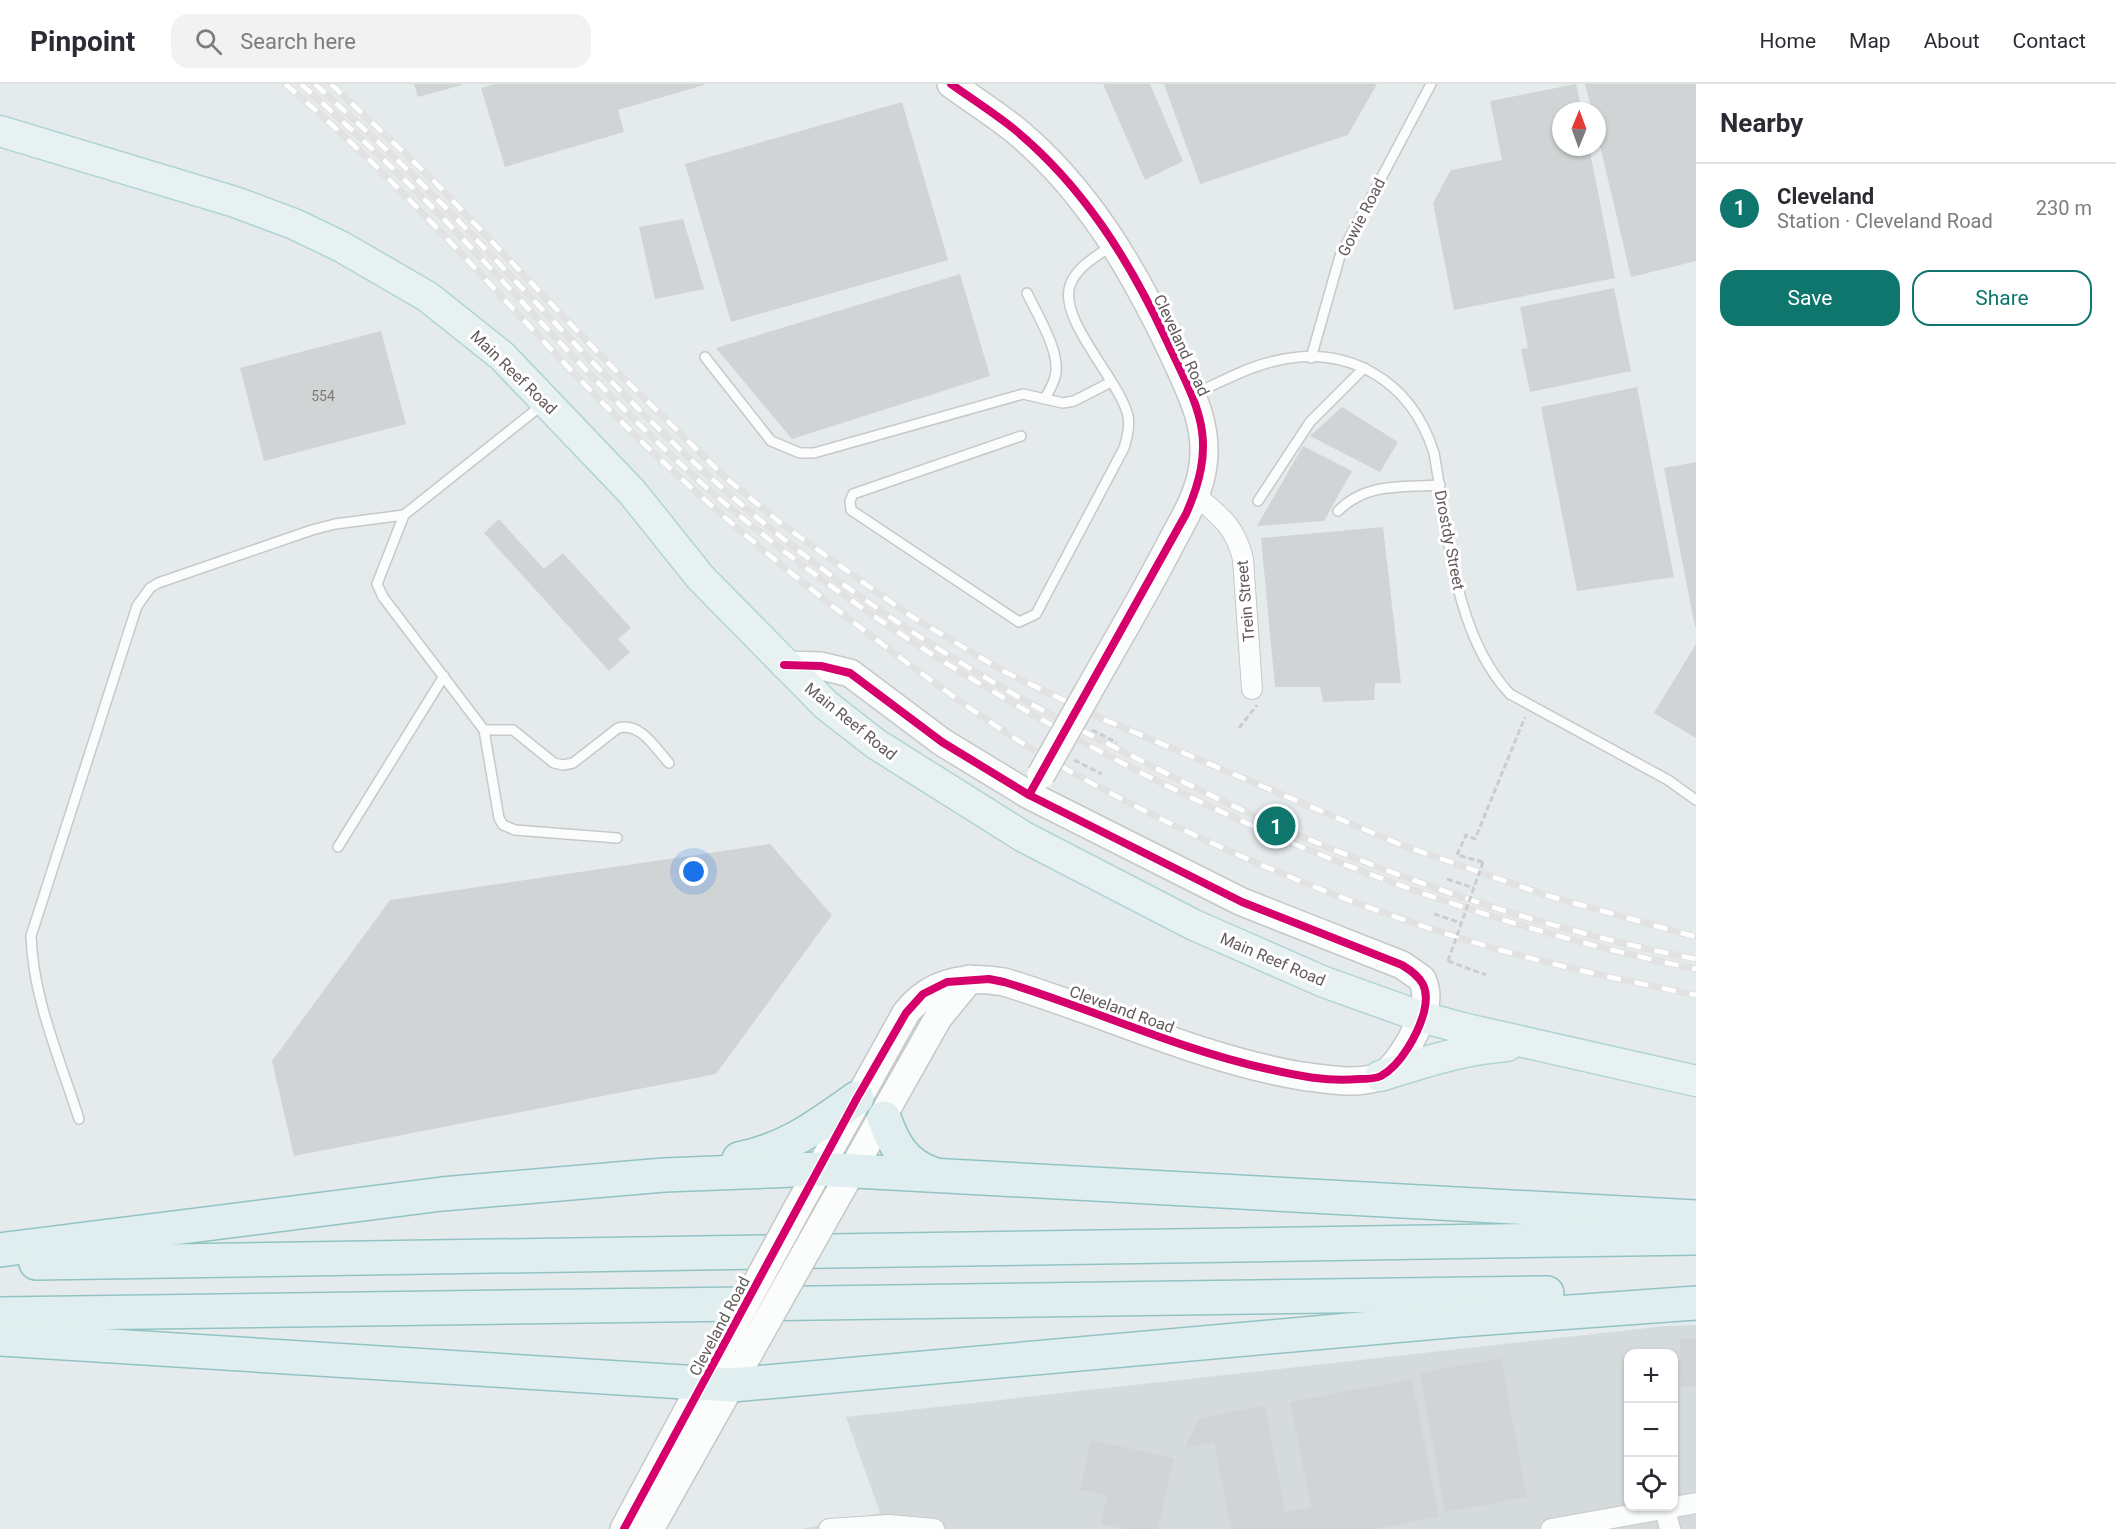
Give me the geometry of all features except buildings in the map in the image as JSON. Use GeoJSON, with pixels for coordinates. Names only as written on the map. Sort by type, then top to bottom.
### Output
{"type":"FeatureCollection","features":[{"type":"Feature","properties":{"kind":"highway"},"geometry":{"type":"LineString","coordinates":[[574,1183],[723,1162],[774,1151],[808,1132],[857,1098]]}},
{"type":"Feature","properties":{"kind":"highway"},"geometry":{"type":"LineString","coordinates":[[884,1118],[898,1151],[919,1170],[933,1174]]}},
{"type":"Feature","properties":{"kind":"highway"},"geometry":{"type":"LineString","coordinates":[[0,1250],[442,1194],[664,1175],[819,1169],[1696,1217]]}},
{"type":"Feature","properties":{"kind":"highway"},"geometry":{"type":"LineString","coordinates":[[0,1263],[1696,1238]]}},
{"type":"Feature","properties":{"kind":"highway"},"geometry":{"type":"LineString","coordinates":[[0,1314],[1696,1291]]}},
{"type":"Feature","properties":{"kind":"highway"},"geometry":{"type":"LineString","coordinates":[[0,1339],[718,1384],[1460,1320],[1696,1303]]}},
{"type":"Feature","properties":{"kind":"main road","name":"Main Reef Road"},"geometry":{"type":"LineString","coordinates":[[0,132],[235,202],[294,224],[342,246],[397,277],[467,327],[502,356],[632,492],[700,577],[784,665],[826,705],[876,744],[1024,837],[1194,925],[1324,982],[1422,1017],[1537,1045],[1693,1078]]}},
{"type":"Feature","properties":{"kind":"main road"},"geometry":{"type":"LineString","coordinates":[[1380,1076],[1468,1050],[1537,1045]]}},
{"type":"Feature","properties":{"kind":"street","name":"Cleveland Road"},"geometry":{"type":"LineString","coordinates":[[951,84],[1014,129],[1087,203],[1115,242],[1162,331],[1200,416],[1204,451],[1203,467],[1195,495],[1166,554],[1035,785]]}},
{"type":"Feature","properties":{"kind":"street","name":"Trein Street"},"geometry":{"type":"LineString","coordinates":[[1195,495],[1224,519],[1239,541],[1243,559],[1252,690]]}},
{"type":"Feature","properties":{"kind":"street"},"geometry":{"type":"LineString","coordinates":[[784,665],[821,666],[850,672],[942,742],[1035,785],[1242,902],[1402,964],[1422,979],[1426,987],[1426,1000],[1422,1017],[1401,1057],[1380,1076]]}},
{"type":"Feature","properties":{"kind":"street","name":"Cleveland Road"},"geometry":{"type":"LineString","coordinates":[[718,1384],[723,1345],[857,1098],[916,1001],[947,982],[989,979],[1015,985],[1176,1044],[1247,1064],[1322,1079],[1347,1080],[1380,1076]]}},
{"type":"Feature","properties":{"kind":"street","name":"Cleveland Road"},"geometry":{"type":"LineString","coordinates":[[624,1529],[650,1513],[718,1384],[749,1353],[884,1118],[938,1018],[970,980]]}},
{"type":"Feature","properties":{"kind":"street"},"geometry":{"type":"LineString","coordinates":[[1678,1506],[1696,1503]]}},
{"type":"Feature","properties":{"kind":"street"},"geometry":{"type":"LineString","coordinates":[[1551,1529],[1654,1511]]}},
{"type":"Feature","properties":{"kind":"street"},"geometry":{"type":"LineString","coordinates":[[1666,1511],[1670,1529]]}},
{"type":"Feature","properties":{"kind":"street"},"geometry":{"type":"LineString","coordinates":[[829,1529],[889,1525],[934,1529]]}},
{"type":"Feature","properties":{"kind":"lane","name":"Gowie Road"},"geometry":{"type":"LineString","coordinates":[[1311,358],[1340,256],[1431,84]]}},
{"type":"Feature","properties":{"kind":"lane"},"geometry":{"type":"LineString","coordinates":[[1022,436],[853,494],[850,501],[851,510],[1019,622],[1036,614],[1124,448],[1129,429],[1128,416],[1111,382],[1070,311],[1069,285],[1083,266],[1115,242]]}},
{"type":"Feature","properties":{"kind":"lane"},"geometry":{"type":"LineString","coordinates":[[1027,292],[1055,354],[1055,378],[1045,399]]}},
{"type":"Feature","properties":{"kind":"lane"},"geometry":{"type":"LineString","coordinates":[[705,357],[771,441],[800,453],[814,453],[1023,394],[1063,403],[1074,401],[1111,382]]}},
{"type":"Feature","properties":{"kind":"lane","name":"Drostdy Street"},"geometry":{"type":"LineString","coordinates":[[1192,395],[1270,362],[1311,358],[1329,359],[1364,368],[1393,386],[1420,417],[1434,453],[1460,592],[1472,633],[1494,677],[1510,694],[1668,780],[1696,800]]}},
{"type":"Feature","properties":{"kind":"lane"},"geometry":{"type":"LineString","coordinates":[[1258,501],[1310,422],[1364,368]]}},
{"type":"Feature","properties":{"kind":"lane"},"geometry":{"type":"LineString","coordinates":[[546,401],[404,515],[377,584],[383,597],[484,730],[499,818],[503,825],[515,830],[617,837]]}},
{"type":"Feature","properties":{"kind":"lane"},"geometry":{"type":"LineString","coordinates":[[1338,511],[1349,500],[1367,490],[1440,485]]}},
{"type":"Feature","properties":{"kind":"lane"},"geometry":{"type":"LineString","coordinates":[[79,1119],[37,990],[32,963],[32,936],[137,606],[150,588],[158,583],[268,545],[326,526],[404,515]]}},
{"type":"Feature","properties":{"kind":"lane"},"geometry":{"type":"LineString","coordinates":[[338,847],[444,676]]}},
{"type":"Feature","properties":{"kind":"lane"},"geometry":{"type":"LineString","coordinates":[[484,730],[513,730],[554,763],[563,765],[573,763],[618,728],[627,726],[637,728],[669,763]]}},
{"type":"Feature","properties":{"kind":"path"},"geometry":{"type":"LineString","coordinates":[[1239,728],[1257,705],[1252,690]]}},
{"type":"Feature","properties":{"kind":"path"},"geometry":{"type":"LineString","coordinates":[[1486,975],[1448,961],[1483,862],[1457,855],[1466,835],[1475,839],[1529,705]]}},
{"type":"Feature","properties":{"kind":"path"},"geometry":{"type":"LineString","coordinates":[[1072,720],[1117,743]]}},
{"type":"Feature","properties":{"kind":"path"},"geometry":{"type":"LineString","coordinates":[[1055,750],[1102,774]]}},
{"type":"Feature","properties":{"kind":"path"},"geometry":{"type":"LineString","coordinates":[[1448,879],[1474,888]]}},
{"type":"Feature","properties":{"kind":"path"},"geometry":{"type":"LineString","coordinates":[[1434,914],[1461,923]]}},
{"type":"Feature","properties":{"kind":"shaded area"},"geometry":{"type":"Polygon","coordinates":[[[1696,1325],[1696,1529],[801,1529],[880,1513],[846,1417],[1665,1326],[1696,1325]]]}},
{"type":"Feature","properties":{"kind":"railway"},"geometry":{"type":"LineString","coordinates":[[285,84],[333,126],[424,215],[644,444],[737,528],[835,608],[922,674],[1044,757],[1167,822],[1219,846],[1324,891],[1378,911],[1486,946],[1538,960],[1696,995]]}},
{"type":"Feature","properties":{"kind":"railway"},"geometry":{"type":"LineString","coordinates":[[301,84],[422,197],[616,402],[681,465],[796,560],[924,649],[1012,703],[1133,769],[1288,841],[1448,902],[1530,928],[1696,969]]}},
{"type":"Feature","properties":{"kind":"railway"},"geometry":{"type":"LineString","coordinates":[[315,84],[434,196],[593,363],[719,485],[785,540],[854,592],[961,663],[1050,714],[1204,792],[1340,852],[1410,879],[1552,925],[1696,959]]}},
{"type":"Feature","properties":{"kind":"railway"},"geometry":{"type":"LineString","coordinates":[[331,84],[432,179],[606,361],[727,479],[783,525],[909,615],[1005,672],[1103,719],[1399,844],[1545,895],[1696,937]]}},
{"type":"Feature","properties":{"kind":"cycle path"},"geometry":{"type":"LineString","coordinates":[[951,84],[1014,129],[1038,151],[1061,174],[1101,224],[1151,308],[1187,384],[1201,423],[1202,464],[1186,514],[1029,795]]}},
{"type":"Feature","properties":{"kind":"cycle path"},"geometry":{"type":"LineString","coordinates":[[624,1529],[857,1098],[906,1013],[923,994],[947,982],[989,979],[1004,982],[1234,1061],[1291,1074],[1336,1080],[1373,1078],[1388,1071],[1402,1057],[1413,1039],[1426,1004],[1423,984],[1415,974],[1402,965],[1242,902],[1029,795],[942,742],[850,673],[821,666],[784,665]]}},
{"type":"Feature","properties":{"kind":"place","name":"Cleveland"},"geometry":{"type":"Point","coordinates":[1276,826]}}]}
